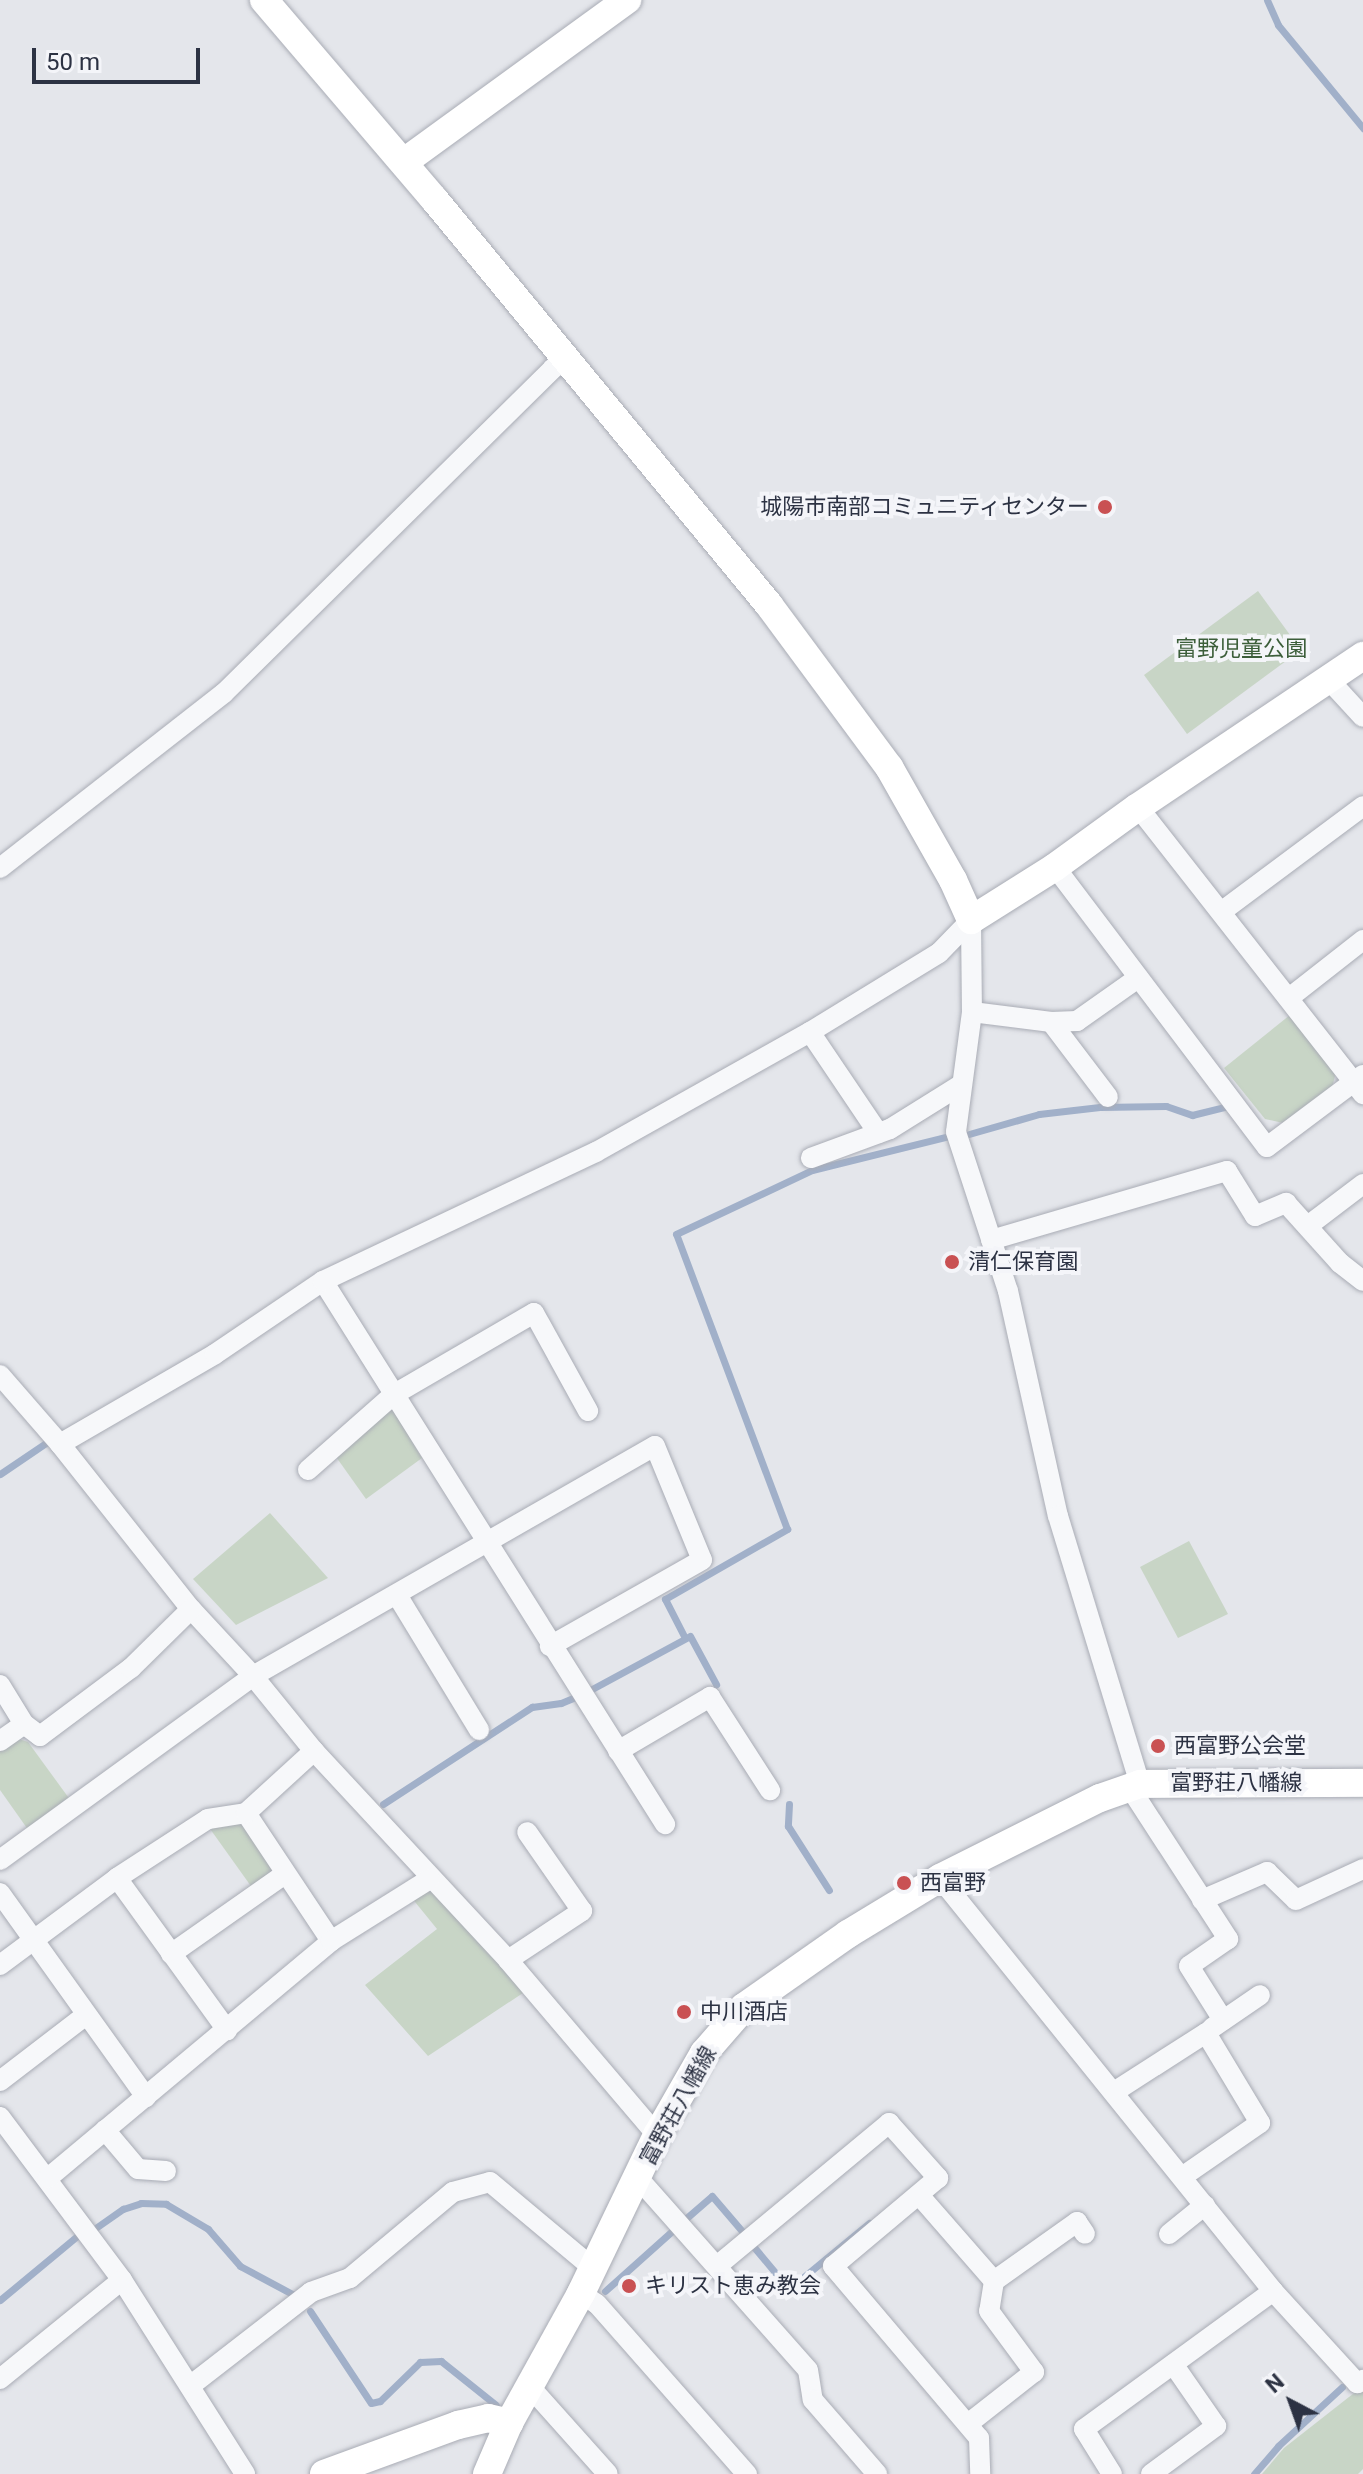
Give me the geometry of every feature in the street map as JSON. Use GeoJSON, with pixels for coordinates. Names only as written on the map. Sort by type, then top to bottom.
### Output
{"type":"FeatureCollection","features":[{"type":"Feature","properties":{"kind":"street"},"geometry":{"type":"LineString","coordinates":[[264,0],[404,162],[769,605],[889,767],[953,880],[971,920],[972,1012],[956,1132],[1008,1291],[1058,1516],[1137,1789],[1228,1939],[1189,1966],[1223,2020]]}},
{"type":"Feature","properties":{"kind":"street"},"geometry":{"type":"LineString","coordinates":[[404,162],[627,0]]}},
{"type":"Feature","properties":{"kind":"street"},"geometry":{"type":"LineString","coordinates":[[0,868],[224,693],[553,368],[566,361]]}},
{"type":"Feature","properties":{"kind":"street"},"geometry":{"type":"LineString","coordinates":[[60,1444],[215,1354],[323,1281],[596,1152],[810,1032],[939,953],[971,920],[1055,867],[1138,807],[1363,656]]}},
{"type":"Feature","properties":{"kind":"street"},"geometry":{"type":"LineString","coordinates":[[1329,680],[1363,717]]}},
{"type":"Feature","properties":{"kind":"street"},"geometry":{"type":"LineString","coordinates":[[1221,912],[1363,806]]}},
{"type":"Feature","properties":{"kind":"street"},"geometry":{"type":"LineString","coordinates":[[1055,867],[1267,1147],[1360,1083],[1138,807]]}},
{"type":"Feature","properties":{"kind":"street"},"geometry":{"type":"LineString","coordinates":[[1289,998],[1363,940]]}},
{"type":"Feature","properties":{"kind":"street"},"geometry":{"type":"LineString","coordinates":[[972,1012],[1051,1022],[1077,1021],[1138,978]]}},
{"type":"Feature","properties":{"kind":"street"},"geometry":{"type":"LineString","coordinates":[[1051,1022],[1108,1097]]}},
{"type":"Feature","properties":{"kind":"street"},"geometry":{"type":"LineString","coordinates":[[810,1032],[878,1133]]}},
{"type":"Feature","properties":{"kind":"street"},"geometry":{"type":"LineString","coordinates":[[811,1158],[878,1133],[962,1084]]}},
{"type":"Feature","properties":{"kind":"street"},"geometry":{"type":"LineString","coordinates":[[991,1240],[1227,1171],[1255,1216],[1286,1203],[1340,1263],[1363,1281]]}},
{"type":"Feature","properties":{"kind":"street"},"geometry":{"type":"LineString","coordinates":[[1309,1225],[1363,1184]]}},
{"type":"Feature","properties":{"kind":"street"},"geometry":{"type":"LineString","coordinates":[[323,1281],[550,1646],[665,1824]]}},
{"type":"Feature","properties":{"kind":"street"},"geometry":{"type":"LineString","coordinates":[[308,1470],[393,1395],[534,1313],[588,1411]]}},
{"type":"Feature","properties":{"kind":"street"},"geometry":{"type":"LineString","coordinates":[[0,1375],[60,1444],[191,1609],[253,1676],[314,1751],[508,1960],[657,2135]]}},
{"type":"Feature","properties":{"kind":"street"},"geometry":{"type":"LineString","coordinates":[[0,1860],[253,1676],[655,1446],[702,1560],[550,1646]]}},
{"type":"Feature","properties":{"kind":"street"},"geometry":{"type":"LineString","coordinates":[[397,1595],[479,1730]]}},
{"type":"Feature","properties":{"kind":"street"},"geometry":{"type":"LineString","coordinates":[[0,1685],[24,1724],[40,1736],[131,1668],[191,1609]]}},
{"type":"Feature","properties":{"kind":"street"},"geometry":{"type":"LineString","coordinates":[[618,1751],[710,1697],[770,1790]]}},
{"type":"Feature","properties":{"kind":"street"},"geometry":{"type":"LineString","coordinates":[[0,1741],[24,1724]]}},
{"type":"Feature","properties":{"kind":"street"},"geometry":{"type":"LineString","coordinates":[[0,1965],[117,1878],[208,1819],[246,1813],[314,1751]]}},
{"type":"Feature","properties":{"kind":"street","name":"富野荘八幡線"},"geometry":{"type":"LineString","coordinates":[[487,2474],[509,2423],[531,2388],[587,2280],[657,2135],[704,2053],[744,2007],[848,1934],[940,1878],[1100,1798],[1137,1789],[1363,1783]]}},
{"type":"Feature","properties":{"kind":"street"},"geometry":{"type":"LineString","coordinates":[[246,1813],[331,1941]]}},
{"type":"Feature","properties":{"kind":"street"},"geometry":{"type":"LineString","coordinates":[[508,1960],[582,1911],[527,1832]]}},
{"type":"Feature","properties":{"kind":"street"},"geometry":{"type":"LineString","coordinates":[[1202,1900],[1267,1872],[1296,1900],[1363,1869]]}},
{"type":"Feature","properties":{"kind":"street"},"geometry":{"type":"LineString","coordinates":[[171,1954],[285,1874]]}},
{"type":"Feature","properties":{"kind":"street"},"geometry":{"type":"LineString","coordinates":[[117,1878],[227,2030]]}},
{"type":"Feature","properties":{"kind":"street"},"geometry":{"type":"LineString","coordinates":[[940,1878],[1273,2291],[1357,2383],[1363,2380]]}},
{"type":"Feature","properties":{"kind":"street"},"geometry":{"type":"LineString","coordinates":[[48,2178],[331,1941],[430,1879]]}},
{"type":"Feature","properties":{"kind":"street"},"geometry":{"type":"LineString","coordinates":[[0,1893],[31,1941],[146,2097]]}},
{"type":"Feature","properties":{"kind":"street"},"geometry":{"type":"LineString","coordinates":[[1114,2092],[1260,1995]]}},
{"type":"Feature","properties":{"kind":"street"},"geometry":{"type":"LineString","coordinates":[[0,2081],[86,2015]]}},
{"type":"Feature","properties":{"kind":"street"},"geometry":{"type":"LineString","coordinates":[[1182,2177],[1260,2123],[1206,2033]]}},
{"type":"Feature","properties":{"kind":"street"},"geometry":{"type":"LineString","coordinates":[[0,2117],[122,2280],[245,2474]]}},
{"type":"Feature","properties":{"kind":"street"},"geometry":{"type":"LineString","coordinates":[[717,2266],[889,2123],[938,2178],[833,2266],[979,2438],[980,2474]]}},
{"type":"Feature","properties":{"kind":"street"},"geometry":{"type":"LineString","coordinates":[[105,2130],[138,2169],[166,2171]]}},
{"type":"Feature","properties":{"kind":"street"},"geometry":{"type":"LineString","coordinates":[[638,2178],[808,2370],[813,2400],[877,2474]]}},
{"type":"Feature","properties":{"kind":"street"},"geometry":{"type":"LineString","coordinates":[[190,2386],[311,2292],[350,2278],[453,2192],[490,2182],[587,2280],[597,2304],[747,2474]]}},
{"type":"Feature","properties":{"kind":"street"},"geometry":{"type":"LineString","coordinates":[[919,2195],[994,2281]]}},
{"type":"Feature","properties":{"kind":"street"},"geometry":{"type":"LineString","coordinates":[[1169,2234],[1205,2205]]}},
{"type":"Feature","properties":{"kind":"street"},"geometry":{"type":"LineString","coordinates":[[968,2424],[1034,2372],[989,2311],[994,2281],[1077,2222],[1085,2234]]}},
{"type":"Feature","properties":{"kind":"street"},"geometry":{"type":"LineString","coordinates":[[0,2379],[122,2280]]}},
{"type":"Feature","properties":{"kind":"street"},"geometry":{"type":"LineString","coordinates":[[1112,2474],[1084,2429],[1273,2291]]}},
{"type":"Feature","properties":{"kind":"street"},"geometry":{"type":"LineString","coordinates":[[1151,2474],[1216,2426],[1173,2364]]}},
{"type":"Feature","properties":{"kind":"street"},"geometry":{"type":"LineString","coordinates":[[531,2388],[608,2474]]}},
{"type":"Feature","properties":{"kind":"street"},"geometry":{"type":"LineString","coordinates":[[324,2474],[458,2425],[488,2418],[509,2423]]}},
{"type":"Feature","properties":{"kind":"green space","name":"富野児童公園"},"geometry":{"type":"Polygon","coordinates":[[[1258,591],[1301,650],[1187,734],[1144,675],[1258,591]]]}},
{"type":"Feature","properties":{"kind":"green space"},"geometry":{"type":"Polygon","coordinates":[[[1290,1015],[1336,1072],[1332,1088],[1283,1123],[1265,1119],[1224,1068],[1290,1015]]]}},
{"type":"Feature","properties":{"kind":"green space"},"geometry":{"type":"Polygon","coordinates":[[[392,1408],[422,1458],[366,1499],[334,1454],[392,1408]]]}},
{"type":"Feature","properties":{"kind":"green space"},"geometry":{"type":"Polygon","coordinates":[[[270,1513],[328,1578],[236,1625],[193,1579],[270,1513]]]}},
{"type":"Feature","properties":{"kind":"green space"},"geometry":{"type":"Polygon","coordinates":[[[1189,1541],[1228,1614],[1178,1638],[1140,1567],[1189,1541]]]}},
{"type":"Feature","properties":{"kind":"green space"},"geometry":{"type":"Polygon","coordinates":[[[16,1738],[28,1742],[71,1801],[29,1831],[0,1790],[0,1750],[16,1738]]]}},
{"type":"Feature","properties":{"kind":"green space"},"geometry":{"type":"Polygon","coordinates":[[[244,1823],[279,1871],[253,1889],[208,1826],[244,1823]]]}},
{"type":"Feature","properties":{"kind":"green space"},"geometry":{"type":"Polygon","coordinates":[[[425,1885],[526,1991],[428,2056],[365,1985],[437,1929],[411,1897],[425,1885]]]}},
{"type":"Feature","properties":{"kind":"green space"},"geometry":{"type":"Polygon","coordinates":[[[1363,2386],[1363,2469],[1358,2474],[1262,2474],[1284,2448],[1363,2386]]]}},
{"type":"Feature","properties":{"kind":"waterway"},"geometry":{"type":"LineString","coordinates":[[1267,0],[1278,25],[1363,128]]}},
{"type":"Feature","properties":{"kind":"waterway"},"geometry":{"type":"LineString","coordinates":[[969,1134],[1039,1114],[1100,1107],[1166,1106],[1192,1115],[1227,1106],[1231,1111]]}},
{"type":"Feature","properties":{"kind":"waterway"},"geometry":{"type":"LineString","coordinates":[[685,1638],[665,1599],[787,1529],[676,1234],[812,1170],[949,1136]]}},
{"type":"Feature","properties":{"kind":"waterway"},"geometry":{"type":"LineString","coordinates":[[0,1474],[50,1440]]}},
{"type":"Feature","properties":{"kind":"waterway"},"geometry":{"type":"LineString","coordinates":[[592,1689],[690,1636],[716,1684]]}},
{"type":"Feature","properties":{"kind":"waterway"},"geometry":{"type":"LineString","coordinates":[[383,1804],[532,1707],[573,1698]]}},
{"type":"Feature","properties":{"kind":"waterway"},"geometry":{"type":"LineString","coordinates":[[789,1804],[788,1826],[829,1890]]}},
{"type":"Feature","properties":{"kind":"waterway"},"geometry":{"type":"LineString","coordinates":[[683,2221],[712,2196],[742,2231]]}},
{"type":"Feature","properties":{"kind":"waterway"},"geometry":{"type":"LineString","coordinates":[[97,2227],[123,2209],[141,2203],[166,2204],[208,2229],[240,2266],[296,2296]]}},
{"type":"Feature","properties":{"kind":"waterway"},"geometry":{"type":"LineString","coordinates":[[753,2246],[789,2289],[869,2223]]}},
{"type":"Feature","properties":{"kind":"waterway"},"geometry":{"type":"LineString","coordinates":[[605,2291],[671,2232]]}},
{"type":"Feature","properties":{"kind":"waterway"},"geometry":{"type":"LineString","coordinates":[[0,2300],[77,2236]]}},
{"type":"Feature","properties":{"kind":"waterway"},"geometry":{"type":"LineString","coordinates":[[310,2311],[371,2403],[380,2401],[420,2362],[441,2361],[496,2405]]}},
{"type":"Feature","properties":{"kind":"waterway"},"geometry":{"type":"LineString","coordinates":[[1254,2474],[1278,2446],[1342,2387]]}},
{"type":"Feature","properties":{"kind":"place","name":"城陽市南部コミュニティセンター"},"geometry":{"type":"Point","coordinates":[1105,507]}},
{"type":"Feature","properties":{"kind":"place","name":"清仁保育園"},"geometry":{"type":"Point","coordinates":[952,1262]}},
{"type":"Feature","properties":{"kind":"place","name":"西富野公会堂"},"geometry":{"type":"Point","coordinates":[1158,1746]}},
{"type":"Feature","properties":{"kind":"place","name":"西富野"},"geometry":{"type":"Point","coordinates":[904,1883]}},
{"type":"Feature","properties":{"kind":"place","name":"中川酒店"},"geometry":{"type":"Point","coordinates":[684,2012]}},
{"type":"Feature","properties":{"kind":"place","name":"キリスト恵み教会"},"geometry":{"type":"Point","coordinates":[629,2286]}}]}
